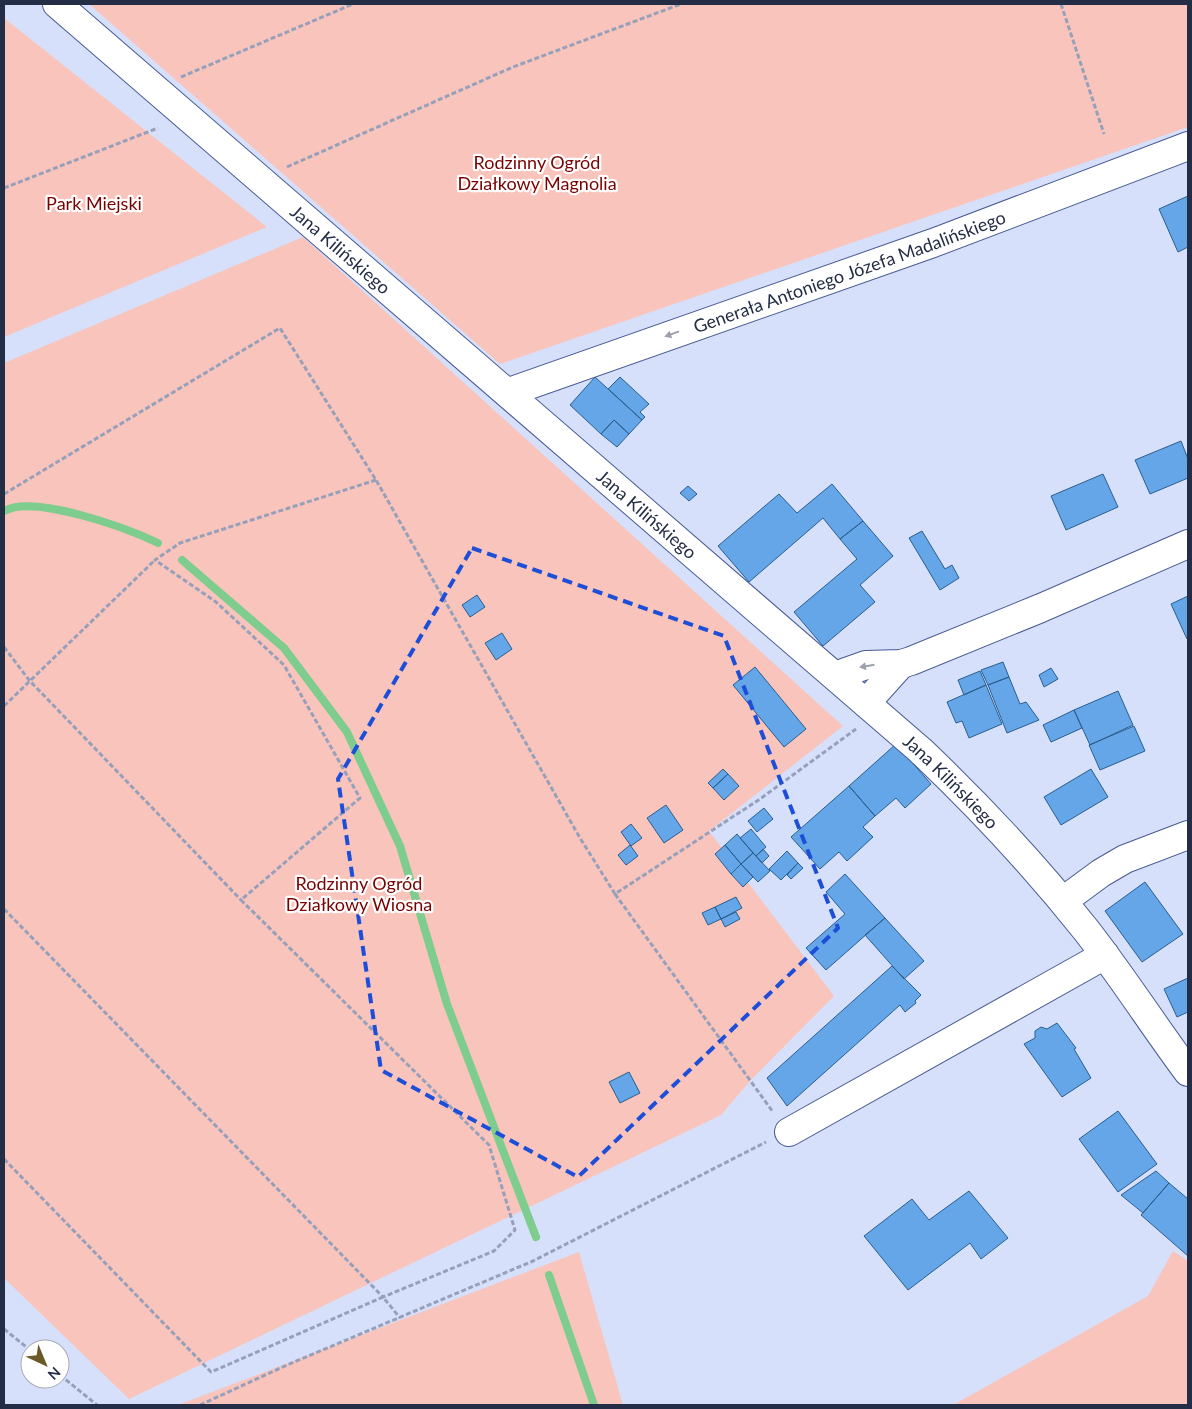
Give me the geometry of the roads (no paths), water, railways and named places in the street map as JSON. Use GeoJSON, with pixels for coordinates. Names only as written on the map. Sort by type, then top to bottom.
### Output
{"type":"FeatureCollection","features":[{"type":"Feature","properties":{"kind":"street","name":"Jana Kilińskiego"},"geometry":{"type":"LineString","coordinates":[[57,4],[509,392],[872,708],[961,789],[1063,901],[1188,1072]]}},
{"type":"Feature","properties":{"kind":"street","name":"Generała Antoniego Józefa Madalińskiego"},"geometry":{"type":"LineString","coordinates":[[509,392],[933,243],[1188,146]]}},
{"type":"Feature","properties":{"kind":"street"},"geometry":{"type":"LineString","coordinates":[[835,676],[866,665],[901,664],[1040,608],[1188,544]]}},
{"type":"Feature","properties":{"kind":"street"},"geometry":{"type":"LineString","coordinates":[[872,708],[901,664]]}},
{"type":"Feature","properties":{"kind":"street"},"geometry":{"type":"LineString","coordinates":[[1063,901],[1101,873],[1125,859],[1188,835]]}},
{"type":"Feature","properties":{"kind":"street"},"geometry":{"type":"LineString","coordinates":[[789,1132],[1104,955]]}},
{"type":"Feature","properties":{"kind":"waterway"},"geometry":{"type":"LineString","coordinates":[[4,511],[18,507],[58,510],[104,522],[158,543]]}},
{"type":"Feature","properties":{"kind":"waterway"},"geometry":{"type":"LineString","coordinates":[[182,560],[284,648],[347,732],[400,846],[447,1004],[536,1237]]}},
{"type":"Feature","properties":{"kind":"waterway"},"geometry":{"type":"LineString","coordinates":[[549,1275],[594,1405]]}},
{"type":"Feature","properties":{"kind":"park label","name":"Rodzinny Ogród Działkowy Magnolia"},"geometry":{"type":"Point","coordinates":[537,172]}},
{"type":"Feature","properties":{"kind":"park label","name":"Park Miejski"},"geometry":{"type":"Point","coordinates":[94,203]}},
{"type":"Feature","properties":{"kind":"park label","name":"Rodzinny Ogród Działkowy Wiosna"},"geometry":{"type":"Point","coordinates":[359,893]}}]}
